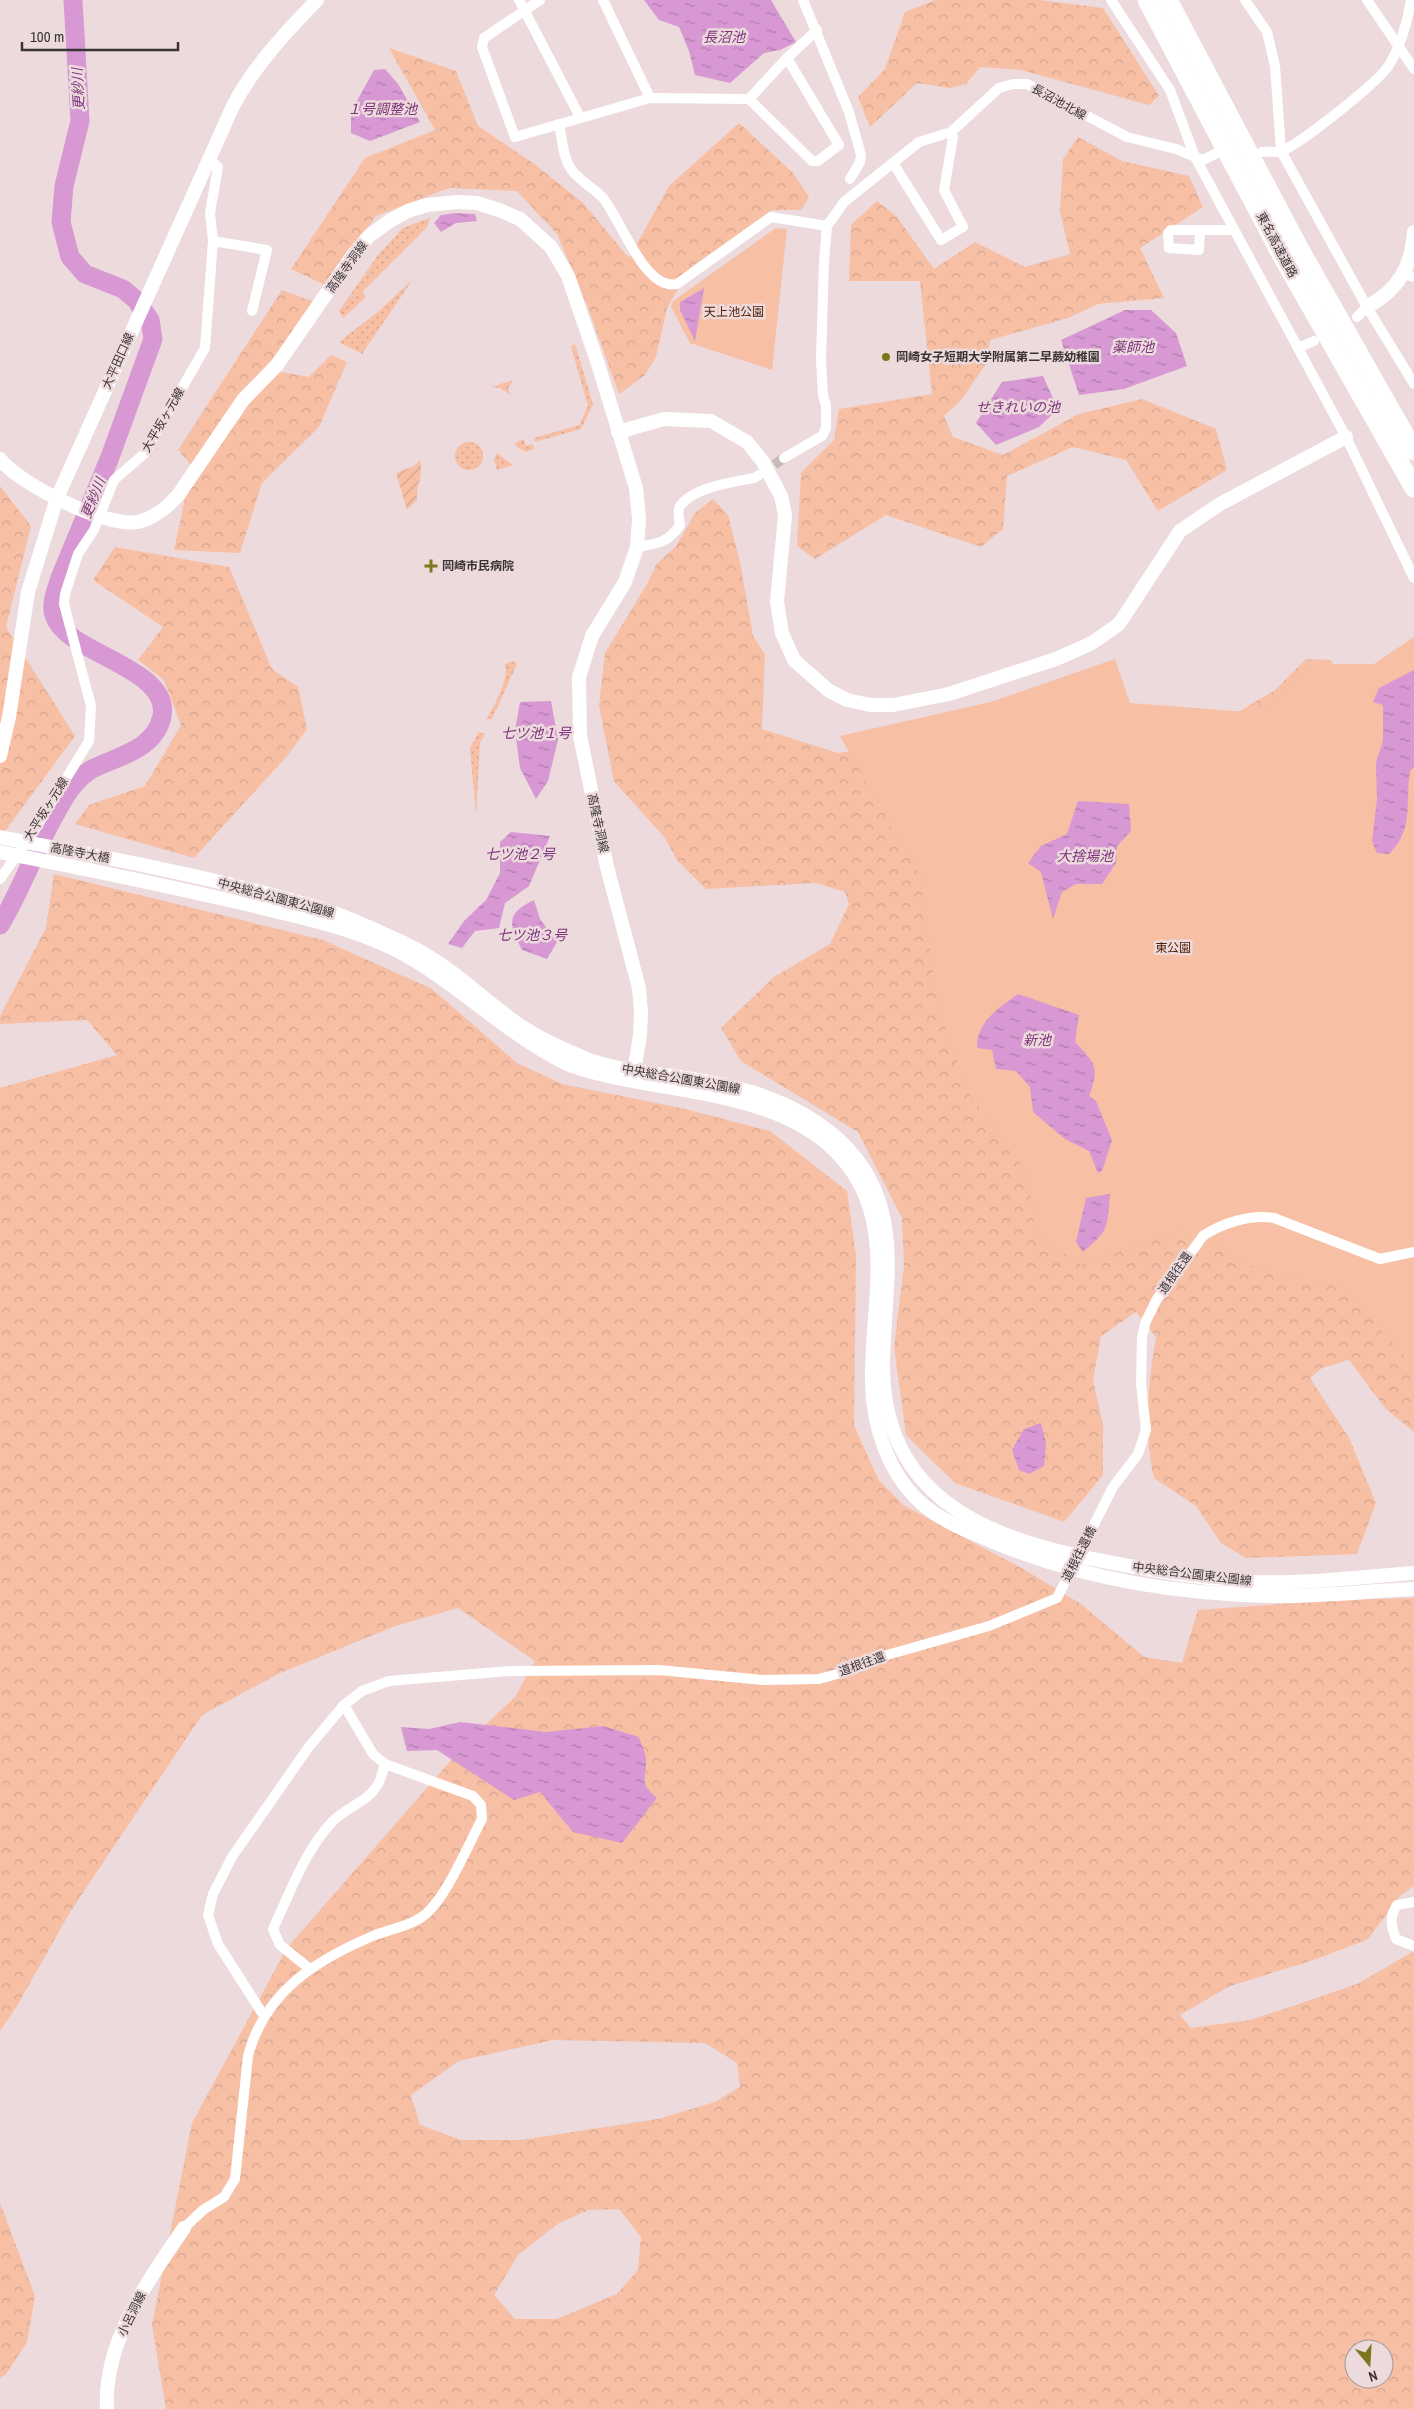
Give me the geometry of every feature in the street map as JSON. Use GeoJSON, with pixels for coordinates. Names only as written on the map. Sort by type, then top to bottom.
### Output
{"type":"FeatureCollection","features":[{"type":"Feature","properties":{"kind":"highway","name":"東名高速道路"},"geometry":{"type":"LineString","coordinates":[[1147,0],[1282,256],[1414,488]]}},
{"type":"Feature","properties":{"kind":"highway","name":"東名高速道路"},"geometry":{"type":"LineString","coordinates":[[1168,0],[1299,248],[1414,451]]}},
{"type":"Feature","properties":{"kind":"street","name":"大平田口線"},"geometry":{"type":"LineString","coordinates":[[0,756],[9,717],[28,592],[57,498],[208,158],[241,92],[283,35],[317,0]]}},
{"type":"Feature","properties":{"kind":"street"},"geometry":{"type":"LineString","coordinates":[[519,0],[580,117]]}},
{"type":"Feature","properties":{"kind":"street"},"geometry":{"type":"LineString","coordinates":[[540,0],[484,38],[482,47],[515,137],[650,98],[749,99],[812,161],[818,161],[839,145],[787,58]]}},
{"type":"Feature","properties":{"kind":"street"},"geometry":{"type":"LineString","coordinates":[[604,0],[650,98]]}},
{"type":"Feature","properties":{"kind":"street"},"geometry":{"type":"LineString","coordinates":[[803,0],[817,30],[849,112],[861,155],[860,162],[850,179]]}},
{"type":"Feature","properties":{"kind":"street"},"geometry":{"type":"LineString","coordinates":[[1111,0],[1170,90],[1195,157],[1346,437],[1414,578]]}},
{"type":"Feature","properties":{"kind":"street"},"geometry":{"type":"LineString","coordinates":[[1245,0],[1267,32],[1275,66],[1281,151],[1362,312],[1414,384]]}},
{"type":"Feature","properties":{"kind":"street"},"geometry":{"type":"LineString","coordinates":[[1367,0],[1397,47],[1414,69]]}},
{"type":"Feature","properties":{"kind":"street"},"geometry":{"type":"LineString","coordinates":[[1262,152],[1281,151],[1327,122],[1389,67],[1411,0]]}},
{"type":"Feature","properties":{"kind":"street"},"geometry":{"type":"LineString","coordinates":[[749,99],[787,58],[817,30]]}},
{"type":"Feature","properties":{"kind":"street","name":"長沼池北線"},"geometry":{"type":"LineString","coordinates":[[827,226],[844,202],[924,139],[951,132],[999,88],[1013,84],[1028,84],[1127,137],[1176,149],[1195,157]]}},
{"type":"Feature","properties":{"kind":"street"},"geometry":{"type":"LineString","coordinates":[[559,124],[566,158],[572,169],[603,198],[649,274],[664,284],[677,284],[771,217],[827,226],[820,360],[823,396],[826,405],[826,428],[822,436],[784,458]]}},
{"type":"Feature","properties":{"kind":"street"},"geometry":{"type":"LineString","coordinates":[[893,163],[941,240],[963,227],[944,190],[953,137],[951,132]]}},
{"type":"Feature","properties":{"kind":"street"},"geometry":{"type":"LineString","coordinates":[[1195,157],[1203,160],[1215,154]]}},
{"type":"Feature","properties":{"kind":"street","name":"大平坂ヶ元線"},"geometry":{"type":"LineString","coordinates":[[0,879],[36,828],[89,741],[92,706],[64,604],[65,594],[78,554],[94,530],[114,480],[144,454],[205,348],[214,241],[210,213],[218,167],[208,158]]}},
{"type":"Feature","properties":{"kind":"street","name":"高隆寺洞線"},"geometry":{"type":"LineString","coordinates":[[57,498],[122,522],[138,522],[166,508],[179,494],[243,400],[277,365],[353,255],[369,236],[408,211],[427,205],[458,202],[477,203],[499,210],[520,220],[550,247],[568,276],[598,364],[636,488],[639,519],[637,547],[625,582],[592,636],[579,677],[580,736],[607,867],[638,988],[641,1012],[640,1035],[633,1076]]}},
{"type":"Feature","properties":{"kind":"street"},"geometry":{"type":"LineString","coordinates":[[1200,230],[1234,230]]}},
{"type":"Feature","properties":{"kind":"street"},"geometry":{"type":"LineString","coordinates":[[1362,312],[1384,298],[1408,276],[1414,232]]}},
{"type":"Feature","properties":{"kind":"street"},"geometry":{"type":"LineString","coordinates":[[214,241],[267,250],[252,311]]}},
{"type":"Feature","properties":{"kind":"street"},"geometry":{"type":"LineString","coordinates":[[1298,348],[1314,342]]}},
{"type":"Feature","properties":{"kind":"street"},"geometry":{"type":"LineString","coordinates":[[618,432],[664,419],[711,421],[748,442],[763,462],[781,496],[785,515],[777,602],[782,633],[794,660],[828,690],[847,700],[870,705],[893,705],[949,694],[1056,659],[1092,643],[1119,624],[1180,531],[1220,504],[1346,437]]}},
{"type":"Feature","properties":{"kind":"street"},"geometry":{"type":"LineString","coordinates":[[0,459],[20,478],[57,498]]}},
{"type":"Feature","properties":{"kind":"street"},"geometry":{"type":"LineString","coordinates":[[637,547],[660,544],[672,537],[680,525],[678,511],[681,505],[707,488],[754,478],[759,475]]}},
{"type":"Feature","properties":{"kind":"street","name":"高隆寺大橋"},"geometry":{"type":"LineString","coordinates":[[0,838],[160,868]]}},
{"type":"Feature","properties":{"kind":"street","name":"高隆寺大橋"},"geometry":{"type":"LineString","coordinates":[[0,852],[155,882],[331,925],[390,948],[435,973],[507,1029],[566,1064],[601,1075],[633,1076]]}},
{"type":"Feature","properties":{"kind":"street","name":"中央総合公園東公園線"},"geometry":{"type":"LineString","coordinates":[[160,868],[332,912],[411,946],[452,971],[515,1022],[534,1034],[592,1061],[633,1076],[711,1082],[759,1093],[792,1107],[840,1141],[858,1163],[870,1183],[883,1214],[889,1247],[883,1368],[890,1424],[904,1458],[926,1486],[954,1509],[988,1528],[1028,1544],[1164,1572],[1255,1582],[1414,1573]]}},
{"type":"Feature","properties":{"kind":"street"},"geometry":{"type":"LineString","coordinates":[[633,1076],[758,1107],[819,1137],[841,1157],[860,1185],[870,1208],[877,1239],[878,1271],[872,1378],[874,1413],[882,1442],[910,1491],[925,1506],[945,1520],[1005,1547],[1041,1560],[1148,1586],[1212,1594],[1276,1596],[1414,1589]]}},
{"type":"Feature","properties":{"kind":"street","name":"道根往還"},"geometry":{"type":"LineString","coordinates":[[1101,1509],[1113,1487],[1138,1454],[1146,1430],[1141,1384],[1142,1337],[1146,1321],[1157,1299],[1203,1236],[1212,1230],[1262,1216],[1274,1218],[1380,1259],[1414,1252]]}},
{"type":"Feature","properties":{"kind":"street","name":"道根往還橋"},"geometry":{"type":"LineString","coordinates":[[1056,1598],[1101,1509]]}},
{"type":"Feature","properties":{"kind":"street","name":"道根往還"},"geometry":{"type":"LineString","coordinates":[[264,2016],[218,1944],[208,1915],[213,1894],[232,1857],[308,1748],[344,1704],[362,1692],[389,1681],[511,1671],[659,1670],[763,1680],[819,1679],[855,1669],[873,1659],[989,1626],[1056,1598]]}},
{"type":"Feature","properties":{"kind":"street"},"geometry":{"type":"LineString","coordinates":[[184,2228],[203,2210],[224,2196],[235,2179],[248,2056],[252,2039],[264,2016],[283,1991],[310,1969],[375,1936],[425,1915],[437,1904],[482,1818],[481,1805],[472,1796],[385,1764],[373,1754],[344,1704]]}},
{"type":"Feature","properties":{"kind":"street"},"geometry":{"type":"LineString","coordinates":[[310,1969],[280,1945],[273,1929],[304,1863],[332,1822],[366,1799],[377,1786],[385,1764]]}},
{"type":"Feature","properties":{"kind":"street"},"geometry":{"type":"LineString","coordinates":[[1414,1902],[1397,1905],[1392,1912],[1391,1924],[1396,1939],[1414,1946]]}},
{"type":"Feature","properties":{"kind":"street","name":"小呂洞線"},"geometry":{"type":"LineString","coordinates":[[107,2409],[106,2391],[110,2362],[122,2332],[148,2282],[184,2228]]}},
{"type":"Feature","properties":{"kind":"green space"},"geometry":{"type":"Polygon","coordinates":[[[935,0],[1039,0],[1103,8],[1159,96],[1149,105],[1021,70],[980,67],[966,84],[950,88],[917,83],[870,127],[858,97],[885,69],[905,12],[935,0]]]}},
{"type":"Feature","properties":{"kind":"green space"},"geometry":{"type":"Polygon","coordinates":[[[389,48],[456,71],[478,126],[533,163],[583,203],[629,258],[669,186],[739,123],[793,173],[809,197],[801,210],[772,210],[690,268],[667,308],[656,357],[645,375],[619,394],[587,305],[557,234],[517,191],[449,188],[376,216],[325,285],[291,269],[365,158],[435,130],[389,48]]]}},
{"type":"Feature","properties":{"kind":"green space"},"geometry":{"type":"Polygon","coordinates":[[[1078,137],[1122,161],[1189,176],[1203,207],[1140,248],[1164,298],[1098,304],[1068,318],[990,340],[986,364],[962,399],[944,416],[953,437],[1003,455],[1079,414],[1142,399],[1216,429],[1227,470],[1158,511],[1126,460],[1073,447],[1007,476],[1003,529],[981,547],[886,515],[815,559],[797,546],[801,473],[834,440],[839,409],[932,394],[920,281],[849,281],[851,225],[877,201],[897,217],[934,269],[975,242],[1025,267],[1070,254],[1060,212],[1063,159],[1078,137]]]}},
{"type":"Feature","properties":{"kind":"green space"},"geometry":{"type":"Polygon","coordinates":[[[430,218],[427,227],[362,292],[366,297],[343,318],[339,311],[378,255],[403,228],[430,218]]]}},
{"type":"Feature","properties":{"kind":"green space","name":"天上池公園"},"geometry":{"type":"Polygon","coordinates":[[[776,228],[787,229],[772,370],[690,343],[671,307],[673,301],[776,228]]]}},
{"type":"Feature","properties":{"kind":"green space"},"geometry":{"type":"Polygon","coordinates":[[[413,279],[362,354],[339,342],[379,311],[413,279]]]}},
{"type":"Feature","properties":{"kind":"green space"},"geometry":{"type":"Polygon","coordinates":[[[282,290],[315,302],[270,370],[309,377],[331,355],[347,362],[319,427],[262,483],[240,553],[174,550],[192,466],[178,450],[282,290]]]}},
{"type":"Feature","properties":{"kind":"green space"},"geometry":{"type":"Polygon","coordinates":[[[575,344],[593,404],[581,429],[535,442],[534,438],[579,425],[588,406],[571,346],[575,344]]]}},
{"type":"Feature","properties":{"kind":"green space"},"geometry":{"type":"Polygon","coordinates":[[[513,380],[508,389],[511,395],[500,388],[492,387],[513,380]]]}},
{"type":"Feature","properties":{"kind":"green space"},"geometry":{"type":"Polygon","coordinates":[[[524,439],[526,446],[533,444],[534,449],[526,452],[516,446],[515,443],[524,439]]]}},
{"type":"Feature","properties":{"kind":"green space"},"geometry":{"type":"Polygon","coordinates":[[[469,442],[479,446],[483,456],[479,466],[469,470],[459,466],[455,456],[459,446],[469,442]]]}},
{"type":"Feature","properties":{"kind":"green space"},"geometry":{"type":"Polygon","coordinates":[[[497,453],[513,465],[497,470],[494,460],[497,453]]]}},
{"type":"Feature","properties":{"kind":"green space"},"geometry":{"type":"Polygon","coordinates":[[[420,460],[421,476],[417,500],[407,510],[396,473],[414,466],[420,460]]]}},
{"type":"Feature","properties":{"kind":"green space"},"geometry":{"type":"Polygon","coordinates":[[[0,486],[31,526],[6,627],[75,736],[0,838],[0,486]]]}},
{"type":"Feature","properties":{"kind":"green space"},"geometry":{"type":"Polygon","coordinates":[[[713,499],[728,515],[740,562],[753,636],[765,654],[762,729],[838,753],[1127,715],[1225,720],[1275,690],[1306,659],[1331,660],[1363,723],[1414,847],[1414,1432],[1385,1408],[1349,1360],[1322,1368],[1310,1378],[1349,1438],[1376,1503],[1357,1554],[1246,1558],[1221,1543],[1196,1506],[1154,1478],[1149,1443],[1148,1408],[1156,1337],[1136,1312],[1101,1336],[1093,1380],[1103,1425],[1103,1475],[1064,1522],[955,1483],[906,1435],[894,1346],[904,1266],[902,1218],[858,1132],[741,1061],[721,1028],[774,977],[830,944],[849,904],[845,892],[816,883],[706,889],[677,860],[665,838],[614,781],[599,706],[605,653],[647,584],[656,565],[676,546],[695,513],[713,499]]]}},
{"type":"Feature","properties":{"kind":"green space"},"geometry":{"type":"Polygon","coordinates":[[[115,547],[229,567],[272,669],[298,687],[307,729],[288,755],[194,858],[75,824],[89,805],[145,786],[181,725],[164,680],[138,660],[163,627],[93,580],[115,547]]]}},
{"type":"Feature","properties":{"kind":"green space","name":"東公園"},"geometry":{"type":"Polygon","coordinates":[[[1414,637],[1414,1368],[1339,1282],[1280,1279],[1182,1231],[1081,1265],[1036,1234],[1027,1173],[967,1091],[937,1003],[920,877],[840,736],[991,702],[1115,659],[1130,703],[1260,713],[1311,664],[1374,664],[1414,637]]]}},
{"type":"Feature","properties":{"kind":"green space"},"geometry":{"type":"Polygon","coordinates":[[[514,661],[517,664],[492,719],[487,719],[503,684],[506,670],[505,664],[514,661]]]}},
{"type":"Feature","properties":{"kind":"green space"},"geometry":{"type":"Polygon","coordinates":[[[479,732],[485,734],[480,743],[476,815],[470,748],[479,732]]]}},
{"type":"Feature","properties":{"kind":"green space"},"geometry":{"type":"Polygon","coordinates":[[[54,874],[323,940],[432,989],[517,1063],[562,1084],[681,1108],[770,1131],[847,1191],[856,1256],[854,1425],[878,1479],[903,1505],[1023,1569],[1081,1604],[1144,1657],[1182,1663],[1198,1610],[1338,1600],[1414,1598],[1414,1886],[1401,1895],[1368,1939],[1317,1959],[1230,1986],[1180,2015],[1191,2028],[1250,2020],[1357,1984],[1414,1951],[1414,2409],[166,2409],[152,2325],[192,2123],[287,1948],[468,1741],[515,1697],[535,1661],[458,1608],[395,1626],[278,1674],[202,1715],[70,1912],[17,2006],[0,2031],[0,1088],[117,1055],[87,1020],[0,1024],[0,1016],[46,928],[54,874]],[[553,2040],[459,2061],[411,2095],[420,2125],[461,2140],[521,2140],[658,2119],[715,2102],[740,2087],[737,2063],[705,2043],[553,2040]],[[619,2209],[589,2210],[559,2223],[518,2255],[494,2295],[515,2319],[557,2319],[617,2294],[638,2270],[641,2237],[619,2209]]]}},
{"type":"Feature","properties":{"kind":"green space"},"geometry":{"type":"Polygon","coordinates":[[[0,2203],[35,2296],[27,2342],[6,2374],[0,2378],[0,2203]]]}},
{"type":"Feature","properties":{"kind":"water","name":"長沼池"},"geometry":{"type":"Polygon","coordinates":[[[644,0],[771,0],[796,42],[780,50],[764,53],[730,83],[695,75],[689,51],[679,27],[659,20],[644,0]]]}},
{"type":"Feature","properties":{"kind":"water","name":"１号調整池"},"geometry":{"type":"Polygon","coordinates":[[[385,69],[398,84],[420,122],[370,141],[351,133],[351,112],[374,70],[385,69]]]}},
{"type":"Feature","properties":{"kind":"water"},"geometry":{"type":"Polygon","coordinates":[[[455,213],[475,214],[477,221],[456,223],[441,232],[434,223],[441,215],[455,213]]]}},
{"type":"Feature","properties":{"kind":"water"},"geometry":{"type":"Polygon","coordinates":[[[704,288],[695,341],[680,310],[680,302],[704,288]]]}},
{"type":"Feature","properties":{"kind":"water","name":"薬師池"},"geometry":{"type":"Polygon","coordinates":[[[1125,310],[1151,310],[1176,333],[1187,366],[1124,389],[1079,395],[1061,340],[1125,310]]]}},
{"type":"Feature","properties":{"kind":"water","name":"せきれいの池"},"geometry":{"type":"Polygon","coordinates":[[[1043,376],[1058,409],[1039,427],[996,445],[976,423],[1002,382],[1043,376]]]}},
{"type":"Feature","properties":{"kind":"water"},"geometry":{"type":"Polygon","coordinates":[[[1414,670],[1414,767],[1410,771],[1407,817],[1402,836],[1397,845],[1389,854],[1377,853],[1372,841],[1377,799],[1376,763],[1383,740],[1383,705],[1373,702],[1379,688],[1414,670]]]}},
{"type":"Feature","properties":{"kind":"water","name":"七ツ池１号"},"geometry":{"type":"Polygon","coordinates":[[[551,701],[558,740],[548,781],[536,799],[520,768],[515,731],[520,702],[551,701]]]}},
{"type":"Feature","properties":{"kind":"water","name":"大捨場池"},"geometry":{"type":"Polygon","coordinates":[[[1078,801],[1129,804],[1131,831],[1117,846],[1116,863],[1102,884],[1076,884],[1062,892],[1053,919],[1041,872],[1028,863],[1041,846],[1067,834],[1078,801]]]}},
{"type":"Feature","properties":{"kind":"water","name":"七ツ池２号"},"geometry":{"type":"Polygon","coordinates":[[[511,832],[550,836],[529,886],[505,903],[499,928],[475,931],[462,948],[448,944],[464,921],[486,900],[500,873],[500,842],[511,832]]]}},
{"type":"Feature","properties":{"kind":"water","name":"七ツ池３号"},"geometry":{"type":"Polygon","coordinates":[[[534,900],[540,919],[557,942],[547,959],[522,950],[512,926],[514,915],[518,910],[534,900]]]}},
{"type":"Feature","properties":{"kind":"water","name":"新池"},"geometry":{"type":"Polygon","coordinates":[[[1018,994],[1079,1015],[1075,1042],[1091,1061],[1095,1072],[1089,1096],[1096,1101],[1112,1140],[1102,1171],[1098,1173],[1089,1151],[1065,1139],[1033,1112],[1030,1087],[1016,1071],[996,1069],[992,1050],[977,1048],[981,1030],[990,1016],[1018,994]]]}},
{"type":"Feature","properties":{"kind":"water"},"geometry":{"type":"Polygon","coordinates":[[[1110,1194],[1106,1227],[1103,1233],[1083,1252],[1076,1242],[1086,1198],[1110,1194]]]}},
{"type":"Feature","properties":{"kind":"water"},"geometry":{"type":"Polygon","coordinates":[[[1041,1423],[1046,1443],[1044,1466],[1029,1474],[1019,1470],[1012,1450],[1024,1429],[1041,1423]]]}},
{"type":"Feature","properties":{"kind":"water"},"geometry":{"type":"Polygon","coordinates":[[[460,1722],[546,1732],[603,1726],[639,1737],[646,1757],[646,1785],[657,1798],[622,1843],[573,1832],[540,1792],[514,1800],[437,1750],[407,1751],[401,1727],[429,1729],[460,1722]]]}},
{"type":"Feature","properties":{"kind":"waterway","name":"更紗川"},"geometry":{"type":"LineString","coordinates":[[0,925],[48,827],[70,790],[81,777],[92,769],[144,744],[158,728],[162,716],[160,699],[150,685],[135,673],[77,640],[62,629],[53,611],[54,596],[60,578],[110,457],[153,339],[150,320],[136,300],[123,289],[85,274],[70,257],[61,222],[64,186],[80,121],[73,0]]}},
{"type":"Feature","properties":{"kind":"tunnel"},"geometry":{"type":"LineString","coordinates":[[762,473],[784,458]]}},
{"type":"Feature","properties":{"kind":"place","name":"岡崎女子短期大学附属第二早蕨幼稚園"},"geometry":{"type":"Point","coordinates":[886,357]}},
{"type":"Feature","properties":{"kind":"place","name":"岡崎市民病院"},"geometry":{"type":"Point","coordinates":[431,566]}}]}
